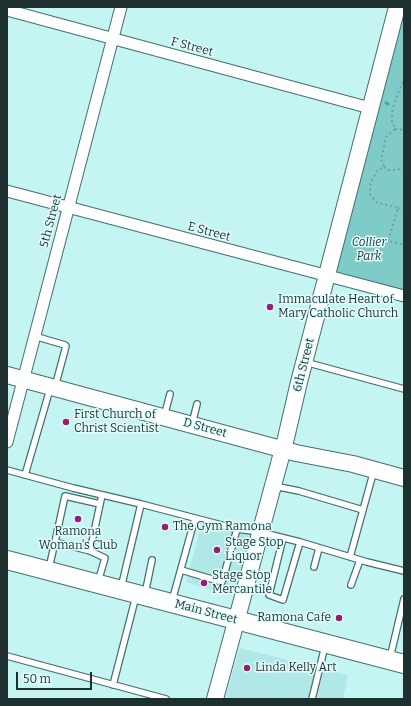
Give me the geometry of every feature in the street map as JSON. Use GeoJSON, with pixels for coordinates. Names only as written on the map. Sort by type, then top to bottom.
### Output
{"type":"FeatureCollection","features":[{"type":"Feature","properties":{"kind":"main road","name":"Main Street"},"geometry":{"type":"LineString","coordinates":[[7,560],[397,662]]}},
{"type":"Feature","properties":{"kind":"street","name":"5th Street"},"geometry":{"type":"LineString","coordinates":[[7,442],[22,379],[121,7]]}},
{"type":"Feature","properties":{"kind":"street","name":"6th Street"},"geometry":{"type":"LineString","coordinates":[[215,699],[283,449],[326,276],[397,7]]}},
{"type":"Feature","properties":{"kind":"street","name":"F Street"},"geometry":{"type":"LineString","coordinates":[[7,10],[370,108]]}},
{"type":"Feature","properties":{"kind":"street","name":"E Street"},"geometry":{"type":"LineString","coordinates":[[7,192],[404,296]]}},
{"type":"Feature","properties":{"kind":"street","name":"D Street"},"geometry":{"type":"LineString","coordinates":[[7,375],[283,449],[404,478]]}},
{"type":"Feature","properties":{"kind":"lane"},"geometry":{"type":"LineString","coordinates":[[25,475],[66,346],[34,336]]}},
{"type":"Feature","properties":{"kind":"lane"},"geometry":{"type":"LineString","coordinates":[[304,362],[404,389]]}},
{"type":"Feature","properties":{"kind":"lane"},"geometry":{"type":"LineString","coordinates":[[164,417],[170,394]]}},
{"type":"Feature","properties":{"kind":"lane"},"geometry":{"type":"LineString","coordinates":[[192,424],[197,404]]}},
{"type":"Feature","properties":{"kind":"lane"},"geometry":{"type":"LineString","coordinates":[[7,470],[237,529],[260,532],[300,542],[360,560],[404,571]]}},
{"type":"Feature","properties":{"kind":"lane"},"geometry":{"type":"LineString","coordinates":[[350,557],[374,470]]}},
{"type":"Feature","properties":{"kind":"lane"},"geometry":{"type":"LineString","coordinates":[[273,486],[298,491],[363,510]]}},
{"type":"Feature","properties":{"kind":"lane"},"geometry":{"type":"LineString","coordinates":[[90,551],[102,495]]}},
{"type":"Feature","properties":{"kind":"lane"},"geometry":{"type":"LineString","coordinates":[[48,571],[65,496],[100,504]]}},
{"type":"Feature","properties":{"kind":"lane"},"geometry":{"type":"LineString","coordinates":[[114,685],[134,594],[142,504]]}},
{"type":"Feature","properties":{"kind":"lane"},"geometry":{"type":"LineString","coordinates":[[172,603],[195,518]]}},
{"type":"Feature","properties":{"kind":"lane"},"geometry":{"type":"LineString","coordinates":[[181,570],[222,582],[237,529]]}},
{"type":"Feature","properties":{"kind":"lane"},"geometry":{"type":"LineString","coordinates":[[283,538],[269,595],[283,600],[300,542]]}},
{"type":"Feature","properties":{"kind":"lane"},"geometry":{"type":"LineString","coordinates":[[55,542],[90,551],[104,558],[97,584]]}},
{"type":"Feature","properties":{"kind":"lane"},"geometry":{"type":"LineString","coordinates":[[314,567],[319,548]]}},
{"type":"Feature","properties":{"kind":"lane"},"geometry":{"type":"LineString","coordinates":[[134,594],[152,560]]}},
{"type":"Feature","properties":{"kind":"lane"},"geometry":{"type":"LineString","coordinates":[[352,585],[360,560]]}},
{"type":"Feature","properties":{"kind":"lane"},"geometry":{"type":"LineString","coordinates":[[397,662],[404,598]]}},
{"type":"Feature","properties":{"kind":"lane"},"geometry":{"type":"LineString","coordinates":[[312,699],[325,644]]}},
{"type":"Feature","properties":{"kind":"lane"},"geometry":{"type":"LineString","coordinates":[[7,656],[166,699]]}},
{"type":"Feature","properties":{"kind":"path"},"geometry":{"type":"LineString","coordinates":[[395,129],[392,121],[392,112],[404,79]]}},
{"type":"Feature","properties":{"kind":"path"},"geometry":{"type":"LineString","coordinates":[[404,130],[395,129],[386,137],[381,159],[384,167],[388,170],[404,168]]}},
{"type":"Feature","properties":{"kind":"path"},"geometry":{"type":"LineString","coordinates":[[384,167],[377,171],[371,182],[370,194],[376,202],[404,210]]}},
{"type":"Feature","properties":{"kind":"path"},"geometry":{"type":"LineString","coordinates":[[398,208],[388,241],[402,244]]}},
{"type":"Feature","properties":{"kind":"shaded area"},"geometry":{"type":"Polygon","coordinates":[[[202,522],[251,536],[234,589],[230,593],[224,594],[186,582],[202,522]]]}},
{"type":"Feature","properties":{"kind":"shaded area"},"geometry":{"type":"Polygon","coordinates":[[[240,648],[348,675],[343,699],[225,699],[240,648]]]}},
{"type":"Feature","properties":{"kind":"green space","name":"Collier Park"},"geometry":{"type":"Polygon","coordinates":[[[404,7],[404,296],[327,276],[404,7]]]}},
{"type":"Feature","properties":{"kind":"place","name":"Immaculate Heart of Mary Catholic Church"},"geometry":{"type":"Point","coordinates":[270,307]}},
{"type":"Feature","properties":{"kind":"place","name":"First Church of Christ Scientist"},"geometry":{"type":"Point","coordinates":[66,422]}},
{"type":"Feature","properties":{"kind":"place","name":"Ramona Woman's Club"},"geometry":{"type":"Point","coordinates":[78,519]}},
{"type":"Feature","properties":{"kind":"place","name":"The Gym Ramona"},"geometry":{"type":"Point","coordinates":[165,527]}},
{"type":"Feature","properties":{"kind":"place","name":"Stage Stop Liquor"},"geometry":{"type":"Point","coordinates":[217,550]}},
{"type":"Feature","properties":{"kind":"place","name":"Stage Stop Mercantile"},"geometry":{"type":"Point","coordinates":[204,583]}},
{"type":"Feature","properties":{"kind":"place","name":"Ramona Cafe"},"geometry":{"type":"Point","coordinates":[339,618]}},
{"type":"Feature","properties":{"kind":"place","name":"Linda Kelly Art"},"geometry":{"type":"Point","coordinates":[247,668]}}]}
